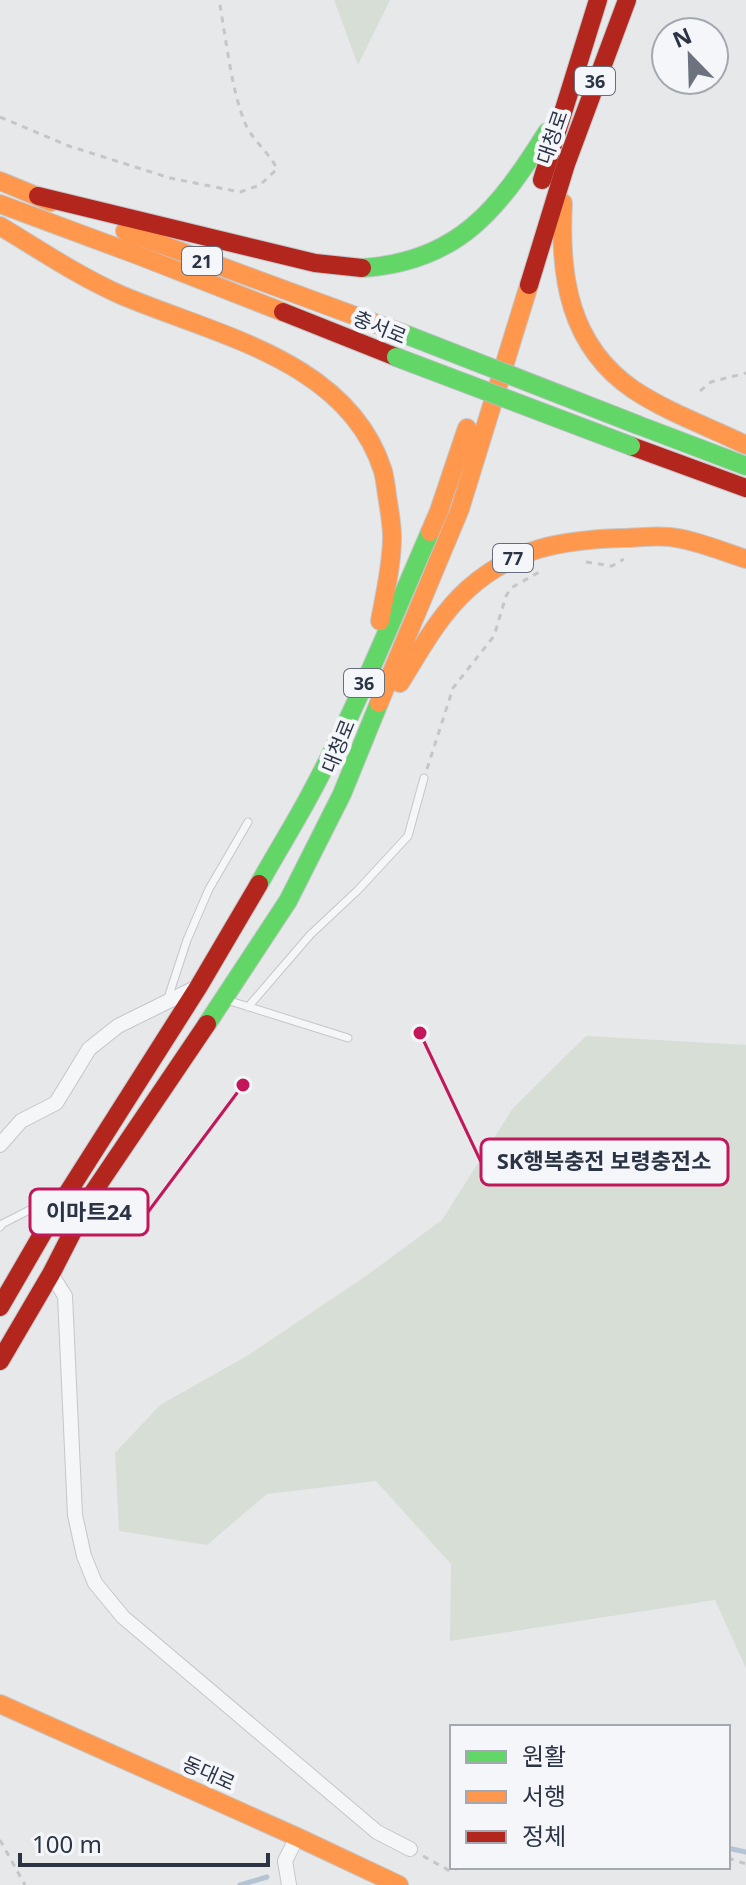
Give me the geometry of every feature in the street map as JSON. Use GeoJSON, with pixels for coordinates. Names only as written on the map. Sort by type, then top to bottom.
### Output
{"type":"FeatureCollection","features":[{"type":"Feature","properties":{"kind":"main road","name":"대청로"},"geometry":{"type":"LineString","coordinates":[[535,203],[598,0]]}},
{"type":"Feature","properties":{"kind":"main road","name":"대청로"},"geometry":{"type":"LineString","coordinates":[[0,1361],[51,1274],[92,1194],[288,901],[342,794],[460,509],[566,164],[627,0]]}},
{"type":"Feature","properties":{"kind":"main road"},"geometry":{"type":"LineString","coordinates":[[38,196],[339,268],[394,265],[436,251],[475,226],[510,189],[566,102]]}},
{"type":"Feature","properties":{"kind":"main road"},"geometry":{"type":"LineString","coordinates":[[566,164],[562,208],[563,270],[575,316],[593,351],[616,377],[633,389],[746,445]]}},
{"type":"Feature","properties":{"kind":"main road","name":"충서로"},"geometry":{"type":"LineString","coordinates":[[0,181],[170,249],[407,335],[746,466]]}},
{"type":"Feature","properties":{"kind":"main road","name":"충서로"},"geometry":{"type":"LineString","coordinates":[[0,204],[746,488]]}},
{"type":"Feature","properties":{"kind":"main road"},"geometry":{"type":"LineString","coordinates":[[0,226],[79,274],[119,294],[292,364],[344,402],[370,439],[386,480],[390,503],[391,556],[373,664]]}},
{"type":"Feature","properties":{"kind":"main road","name":"대청로"},"geometry":{"type":"LineString","coordinates":[[0,1307],[69,1189],[253,897],[305,804],[373,664],[439,511],[492,345]]}},
{"type":"Feature","properties":{"kind":"main road","name":"77"},"geometry":{"type":"LineString","coordinates":[[364,740],[422,646],[449,610],[467,590],[488,574],[528,550],[547,544],[587,539],[673,538],[746,559]]}},
{"type":"Feature","properties":{"kind":"main road","name":"동대로"},"geometry":{"type":"LineString","coordinates":[[0,1704],[399,1885]]}},
{"type":"Feature","properties":{"kind":"street"},"geometry":{"type":"LineString","coordinates":[[0,1145],[21,1121],[56,1103],[89,1049],[118,1026],[199,986]]}},
{"type":"Feature","properties":{"kind":"street"},"geometry":{"type":"LineString","coordinates":[[51,1274],[65,1296],[75,1515],[84,1556],[95,1583],[123,1617],[377,1832],[410,1849]]}},
{"type":"Feature","properties":{"kind":"street"},"geometry":{"type":"LineString","coordinates":[[289,1885],[285,1861],[297,1837]]}},
{"type":"Feature","properties":{"kind":"lane"},"geometry":{"type":"LineString","coordinates":[[248,1007],[310,935],[358,890],[408,836],[424,778]]}},
{"type":"Feature","properties":{"kind":"lane"},"geometry":{"type":"LineString","coordinates":[[168,1000],[187,940],[209,889],[248,822]]}},
{"type":"Feature","properties":{"kind":"lane"},"geometry":{"type":"LineString","coordinates":[[199,986],[224,999],[348,1038]]}},
{"type":"Feature","properties":{"kind":"lane"},"geometry":{"type":"LineString","coordinates":[[0,1227],[69,1189]]}},
{"type":"Feature","properties":{"kind":"path"},"geometry":{"type":"LineString","coordinates":[[0,117],[69,146],[170,178],[240,192],[260,185],[277,169],[246,125],[236,94],[219,0]]}},
{"type":"Feature","properties":{"kind":"path"},"geometry":{"type":"LineString","coordinates":[[700,391],[711,382],[746,373]]}},
{"type":"Feature","properties":{"kind":"path"},"geometry":{"type":"LineString","coordinates":[[577,561],[612,566],[631,555]]}},
{"type":"Feature","properties":{"kind":"path"},"geometry":{"type":"LineString","coordinates":[[424,778],[453,688],[494,636],[511,588],[542,570]]}},
{"type":"Feature","properties":{"kind":"path"},"geometry":{"type":"LineString","coordinates":[[0,1840],[25,1885]]}},
{"type":"Feature","properties":{"kind":"path"},"geometry":{"type":"LineString","coordinates":[[410,1849],[450,1871],[456,1869]]}},
{"type":"Feature","properties":{"kind":"shaded area"},"geometry":{"type":"Polygon","coordinates":[[[334,0],[390,0],[358,65],[334,0]]]}},
{"type":"Feature","properties":{"kind":"shaded area"},"geometry":{"type":"Polygon","coordinates":[[[586,1036],[746,1045],[746,1668],[715,1600],[450,1641],[451,1564],[376,1481],[267,1494],[207,1545],[119,1531],[115,1453],[160,1405],[247,1356],[366,1276],[442,1220],[513,1108],[586,1036]]]}},
{"type":"Feature","properties":{"kind":"waterway"},"geometry":{"type":"LineString","coordinates":[[730,1848],[746,1852]]}},
{"type":"Feature","properties":{"kind":"waterway"},"geometry":{"type":"LineString","coordinates":[[240,1885],[267,1877]]}},
{"type":"Feature","properties":{"kind":"traffic: fast"},"geometry":{"type":"LineString","coordinates":[[362,268],[396,264],[425,255],[473,226],[493,207],[547,132]]}},
{"type":"Feature","properties":{"kind":"traffic: fast"},"geometry":{"type":"LineString","coordinates":[[407,335],[638,425]]}},
{"type":"Feature","properties":{"kind":"traffic: fast"},"geometry":{"type":"LineString","coordinates":[[396,357],[631,446]]}},
{"type":"Feature","properties":{"kind":"traffic: fast"},"geometry":{"type":"LineString","coordinates":[[638,425],[746,466]]}},
{"type":"Feature","properties":{"kind":"traffic: fast"},"geometry":{"type":"LineString","coordinates":[[259,884],[339,738],[430,532]]}},
{"type":"Feature","properties":{"kind":"traffic: fast"},"geometry":{"type":"LineString","coordinates":[[207,1024],[288,901],[342,794],[379,703]]}},
{"type":"Feature","properties":{"kind":"traffic: slow"},"geometry":{"type":"LineString","coordinates":[[0,181],[51,202]]}},
{"type":"Feature","properties":{"kind":"traffic: slow"},"geometry":{"type":"LineString","coordinates":[[563,203],[563,257],[567,283],[582,331],[595,352],[612,372],[634,390],[675,413],[746,445]]}},
{"type":"Feature","properties":{"kind":"traffic: slow"},"geometry":{"type":"LineString","coordinates":[[0,204],[283,312]]}},
{"type":"Feature","properties":{"kind":"traffic: slow"},"geometry":{"type":"LineString","coordinates":[[0,226],[105,288],[274,356],[310,377],[341,402],[366,433],[385,480],[392,548],[380,621]]}},
{"type":"Feature","properties":{"kind":"traffic: slow"},"geometry":{"type":"LineString","coordinates":[[125,231],[407,335]]}},
{"type":"Feature","properties":{"kind":"traffic: slow"},"geometry":{"type":"LineString","coordinates":[[379,703],[460,509],[529,285]]}},
{"type":"Feature","properties":{"kind":"traffic: slow"},"geometry":{"type":"LineString","coordinates":[[430,532],[467,428]]}},
{"type":"Feature","properties":{"kind":"traffic: slow"},"geometry":{"type":"LineString","coordinates":[[400,683],[458,599],[485,575],[521,555],[578,541],[658,536],[689,541],[746,559]]}},
{"type":"Feature","properties":{"kind":"traffic: slow"},"geometry":{"type":"LineString","coordinates":[[0,1704],[399,1885]]}},
{"type":"Feature","properties":{"kind":"traffic: jam"},"geometry":{"type":"LineString","coordinates":[[542,180],[598,0]]}},
{"type":"Feature","properties":{"kind":"traffic: jam"},"geometry":{"type":"LineString","coordinates":[[529,285],[566,164],[627,0]]}},
{"type":"Feature","properties":{"kind":"traffic: jam"},"geometry":{"type":"LineString","coordinates":[[38,196],[315,263],[362,268]]}},
{"type":"Feature","properties":{"kind":"traffic: jam"},"geometry":{"type":"LineString","coordinates":[[283,312],[396,357]]}},
{"type":"Feature","properties":{"kind":"traffic: jam"},"geometry":{"type":"LineString","coordinates":[[631,446],[746,488]]}},
{"type":"Feature","properties":{"kind":"traffic: jam"},"geometry":{"type":"LineString","coordinates":[[0,1307],[51,1219],[199,986],[259,884]]}},
{"type":"Feature","properties":{"kind":"traffic: jam"},"geometry":{"type":"LineString","coordinates":[[0,1361],[51,1274],[92,1194],[207,1024]]}},
{"type":"Feature","properties":{"kind":"place","name":"SK행복충전 보령충전소"},"geometry":{"type":"Point","coordinates":[420,1033]}},
{"type":"Feature","properties":{"kind":"place","name":"이마트24"},"geometry":{"type":"Point","coordinates":[243,1085]}}]}
